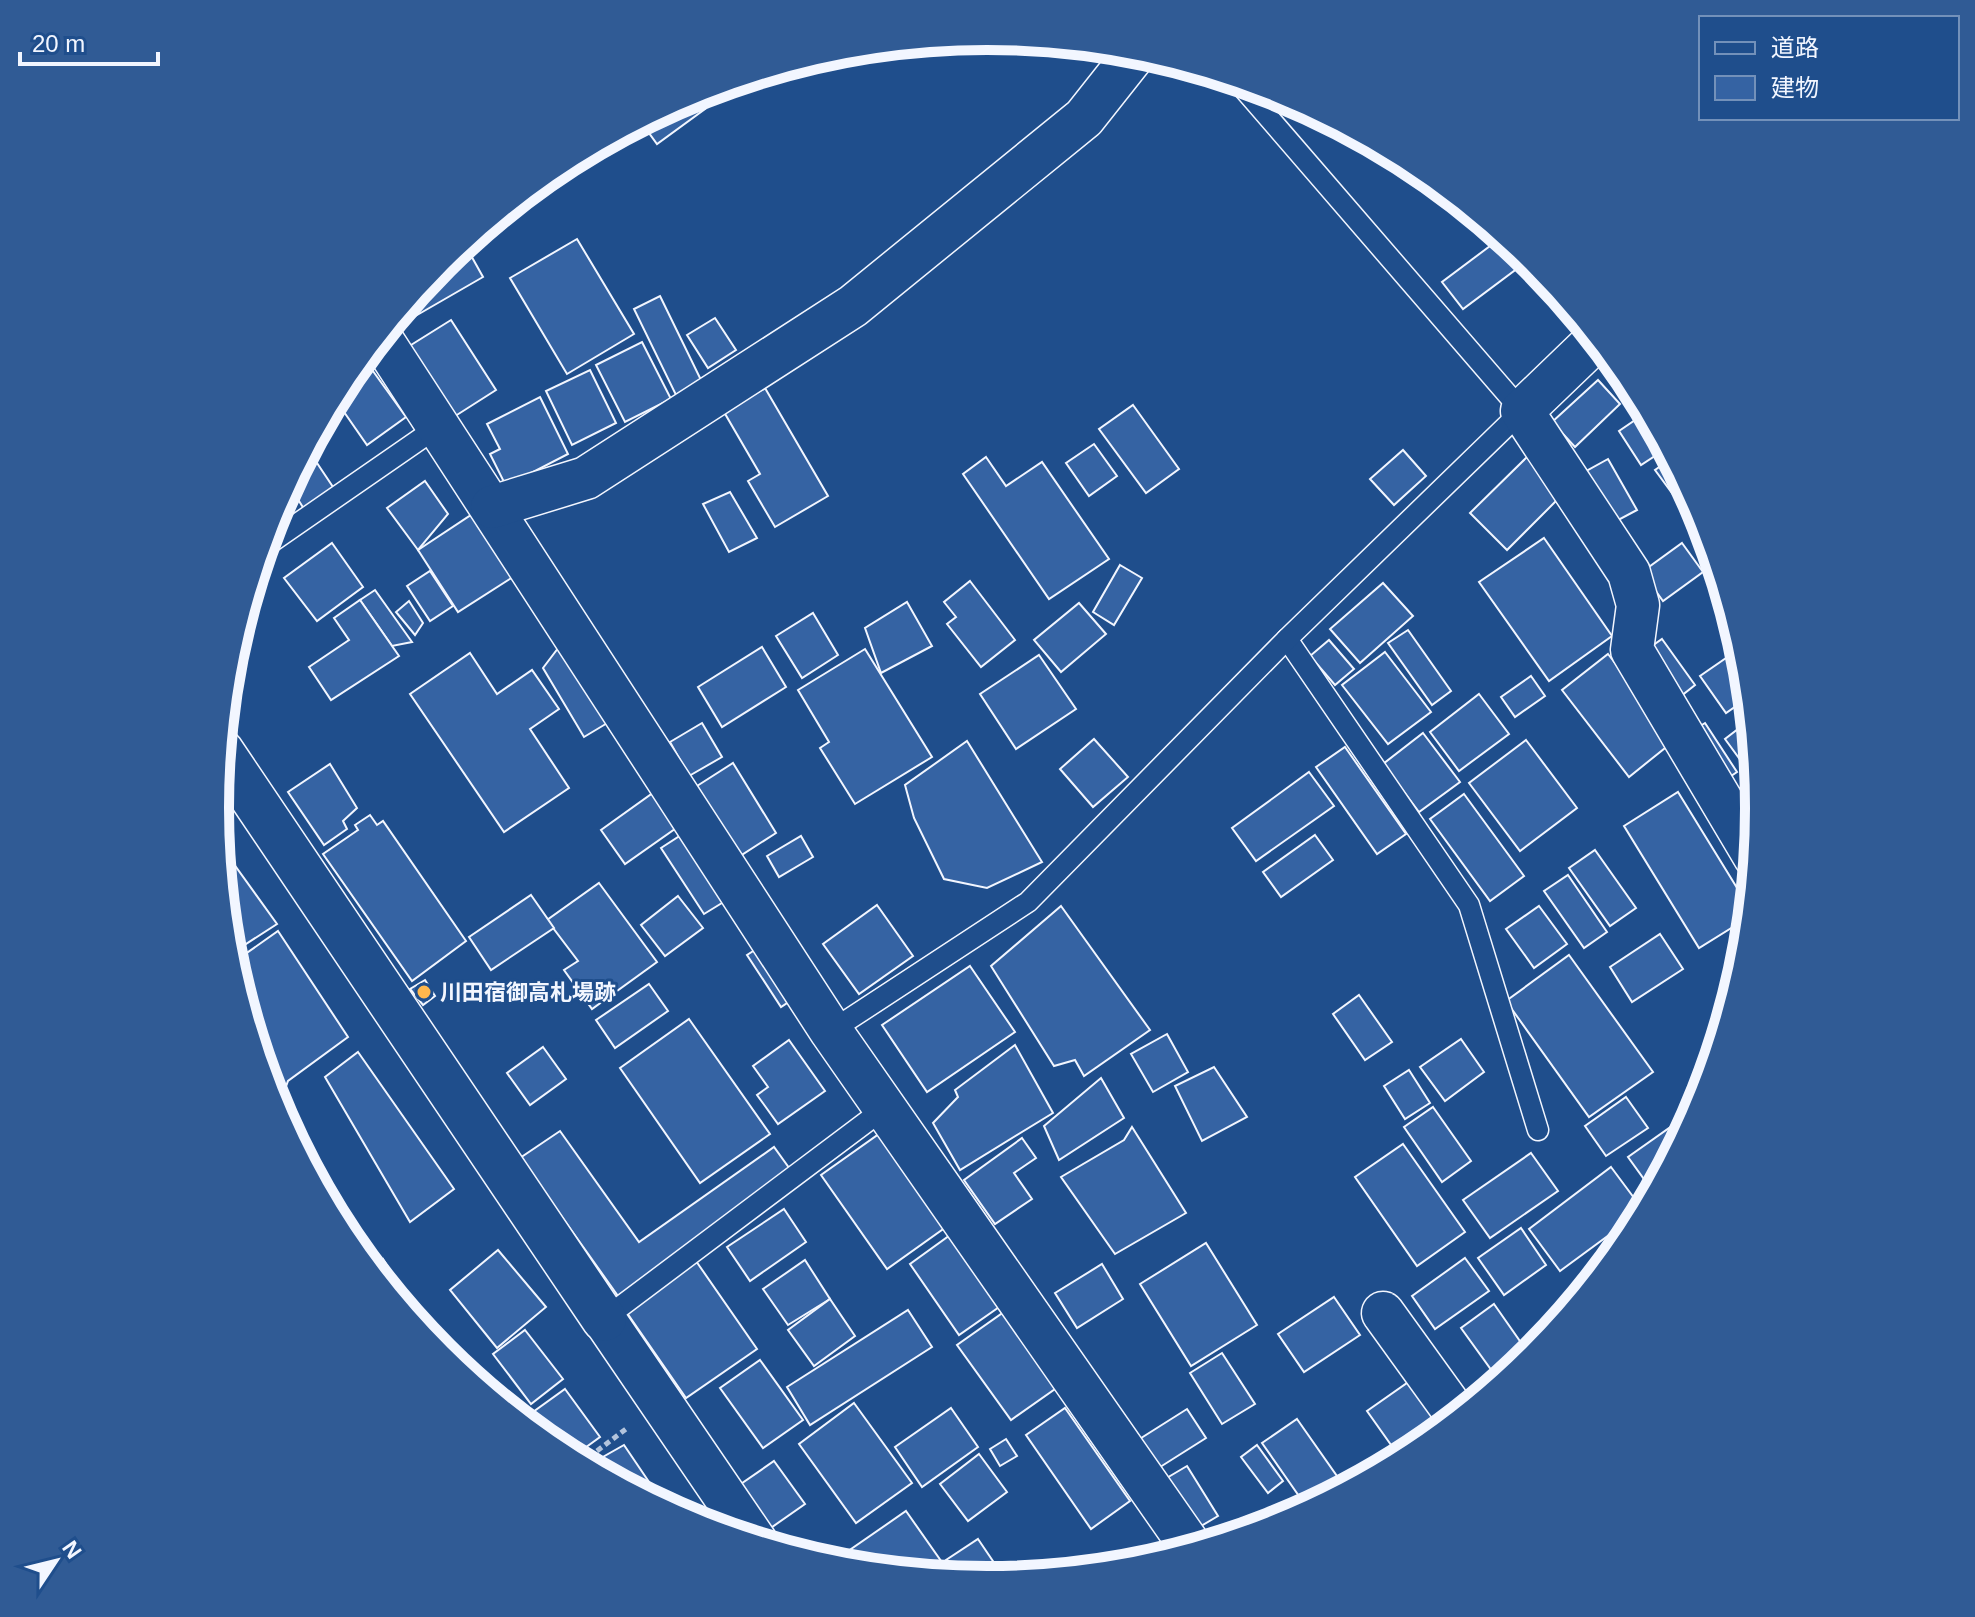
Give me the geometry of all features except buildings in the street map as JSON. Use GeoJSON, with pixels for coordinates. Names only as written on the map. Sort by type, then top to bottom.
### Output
{"type":"FeatureCollection","features":[{"type":"Feature","properties":{"kind":"street"},"geometry":{"type":"LineString","coordinates":[[492,507],[586,478],[853,306],[1084,118],[1127,64]]}},
{"type":"Feature","properties":{"kind":"street"},"geometry":{"type":"LineString","coordinates":[[386,347],[831,1031],[1186,1540]]}},
{"type":"Feature","properties":{"kind":"street"},"geometry":{"type":"LineString","coordinates":[[1589,347],[1522,411],[1629,573],[1638,605],[1632,650],[1745,840]]}},
{"type":"Feature","properties":{"kind":"street"},"geometry":{"type":"LineString","coordinates":[[231,765],[746,1528]]}},
{"type":"Feature","properties":{"kind":"street"},"geometry":{"type":"LineString","coordinates":[[1383,1313],[1452,1408]]}},
{"type":"Feature","properties":{"kind":"lane"},"geometry":{"type":"LineString","coordinates":[[831,1031],[1028,902],[1287,639],[1522,411],[1252,98]]}},
{"type":"Feature","properties":{"kind":"lane"},"geometry":{"type":"LineString","coordinates":[[280,536],[439,426]]}},
{"type":"Feature","properties":{"kind":"lane"},"geometry":{"type":"LineString","coordinates":[[1287,639],[1469,905],[1538,1130]]}},
{"type":"Feature","properties":{"kind":"lane"},"geometry":{"type":"LineString","coordinates":[[604,1319],[885,1108]]}},
{"type":"Feature","properties":{"kind":"path"},"geometry":{"type":"LineString","coordinates":[[592,1455],[661,1402]]}},
{"type":"Feature","properties":{"kind":"place","name":"川田宿御高札場跡"},"geometry":{"type":"Point","coordinates":[424,992]}}]}
